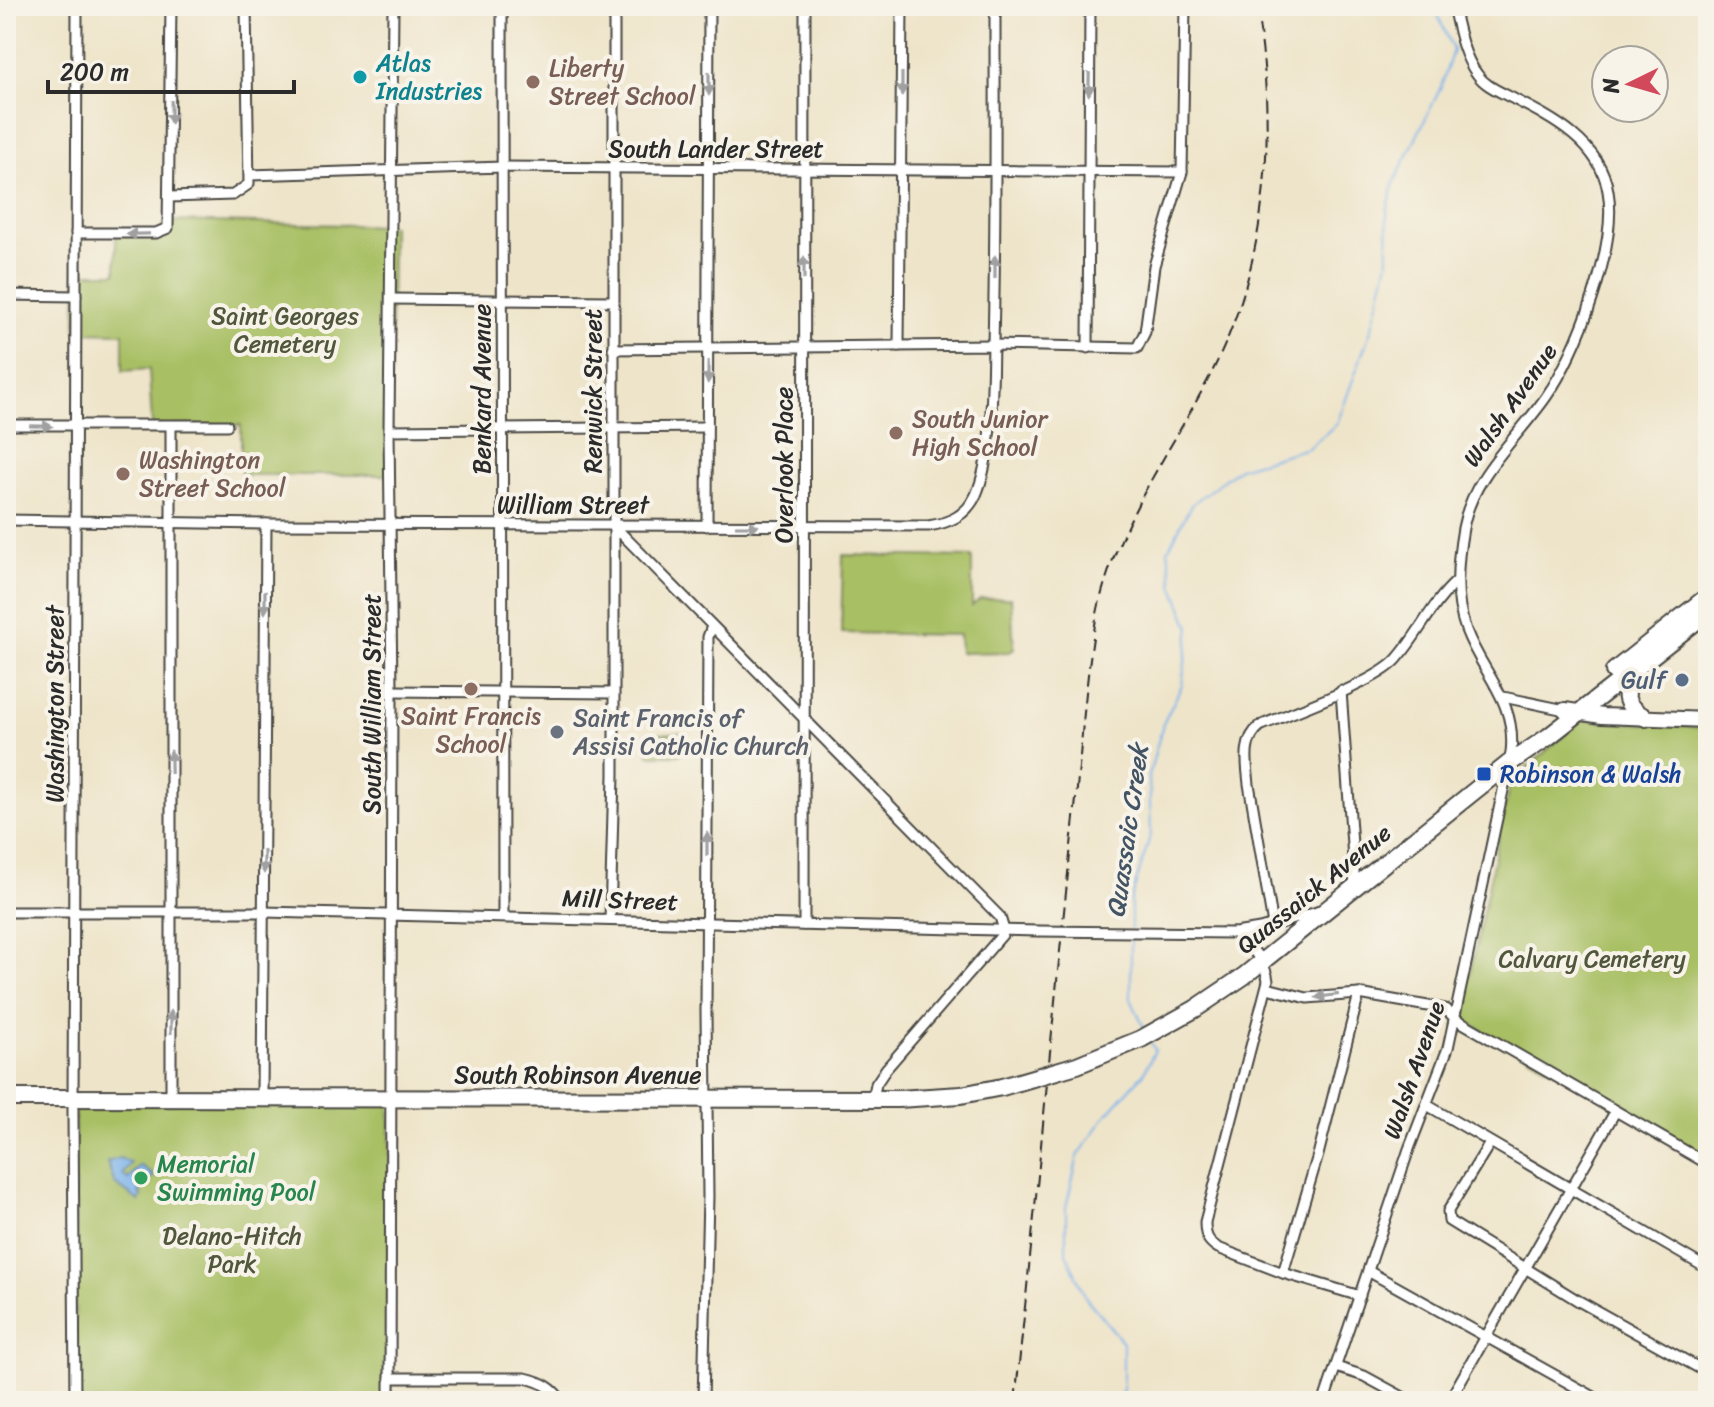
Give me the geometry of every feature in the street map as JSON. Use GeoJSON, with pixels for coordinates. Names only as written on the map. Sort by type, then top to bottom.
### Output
{"type":"FeatureCollection","features":[{"type":"Feature","properties":{"kind":"highway"},"geometry":{"type":"LineString","coordinates":[[1572,712],[1708,596]]}},
{"type":"Feature","properties":{"kind":"highway"},"geometry":{"type":"LineString","coordinates":[[1572,712],[1640,665],[1708,612]]}},
{"type":"Feature","properties":{"kind":"highway"},"geometry":{"type":"LineString","coordinates":[[1640,665],[1626,695],[1630,708],[1646,718]]}},
{"type":"Feature","properties":{"kind":"highway","name":"Quassaick Avenue"},"geometry":{"type":"LineString","coordinates":[[1141,1039],[1226,989],[1261,963],[1572,712]]}},
{"type":"Feature","properties":{"kind":"highway","name":"South Robinson Avenue"},"geometry":{"type":"LineString","coordinates":[[6,1098],[707,1100],[941,1097],[1002,1087],[1077,1065],[1141,1039]]}},
{"type":"Feature","properties":{"kind":"main road"},"geometry":{"type":"LineString","coordinates":[[1572,712],[1708,720]]}},
{"type":"Feature","properties":{"kind":"street","name":"Washington Street"},"geometry":{"type":"LineString","coordinates":[[75,1401],[77,6]]}},
{"type":"Feature","properties":{"kind":"street"},"geometry":{"type":"LineString","coordinates":[[76,233],[156,233],[168,228],[171,6]]}},
{"type":"Feature","properties":{"kind":"street"},"geometry":{"type":"LineString","coordinates":[[169,197],[233,195],[249,184],[246,6]]}},
{"type":"Feature","properties":{"kind":"street","name":"South William Street"},"geometry":{"type":"LineString","coordinates":[[390,1401],[392,691],[389,430],[393,6]]}},
{"type":"Feature","properties":{"kind":"street","name":"Benkard Avenue"},"geometry":{"type":"LineString","coordinates":[[502,6],[503,917]]}},
{"type":"Feature","properties":{"kind":"street","name":"Renwick Street"},"geometry":{"type":"LineString","coordinates":[[610,920],[614,6]]}},
{"type":"Feature","properties":{"kind":"street"},"geometry":{"type":"LineString","coordinates":[[707,526],[709,6]]}},
{"type":"Feature","properties":{"kind":"street","name":"Overlook Place"},"geometry":{"type":"LineString","coordinates":[[804,925],[805,6]]}},
{"type":"Feature","properties":{"kind":"street"},"geometry":{"type":"LineString","coordinates":[[899,346],[902,6]]}},
{"type":"Feature","properties":{"kind":"street"},"geometry":{"type":"LineString","coordinates":[[993,345],[995,6]]}},
{"type":"Feature","properties":{"kind":"street"},"geometry":{"type":"LineString","coordinates":[[1088,348],[1090,6]]}},
{"type":"Feature","properties":{"kind":"street"},"geometry":{"type":"LineString","coordinates":[[613,349],[993,345],[1137,348],[1145,332],[1154,266],[1182,172],[1185,6]]}},
{"type":"Feature","properties":{"kind":"street","name":"Walsh Avenue"},"geometry":{"type":"LineString","coordinates":[[1324,1401],[1456,1019],[1508,764],[1512,731],[1503,697],[1466,631],[1461,615],[1457,581],[1467,513],[1478,485],[1546,397],[1575,346],[1598,276],[1610,203],[1605,177],[1581,141],[1477,76],[1466,54],[1453,6]]}},
{"type":"Feature","properties":{"kind":"street","name":"South Lander Street"},"geometry":{"type":"LineString","coordinates":[[250,175],[503,167],[1182,172]]}},
{"type":"Feature","properties":{"kind":"street"},"geometry":{"type":"LineString","coordinates":[[6,295],[76,296]]}},
{"type":"Feature","properties":{"kind":"street"},"geometry":{"type":"LineString","coordinates":[[391,299],[613,301]]}},
{"type":"Feature","properties":{"kind":"street","name":"William Street"},"geometry":{"type":"LineString","coordinates":[[6,520],[707,526],[946,524],[967,510],[980,484],[990,423],[993,345]]}},
{"type":"Feature","properties":{"kind":"street"},"geometry":{"type":"LineString","coordinates":[[6,425],[227,425]]}},
{"type":"Feature","properties":{"kind":"street"},"geometry":{"type":"LineString","coordinates":[[171,426],[171,1100]]}},
{"type":"Feature","properties":{"kind":"street"},"geometry":{"type":"LineString","coordinates":[[389,430],[707,427]]}},
{"type":"Feature","properties":{"kind":"street"},"geometry":{"type":"LineString","coordinates":[[262,1098],[266,524]]}},
{"type":"Feature","properties":{"kind":"street"},"geometry":{"type":"LineString","coordinates":[[613,525],[1000,917],[1004,930],[886,1069],[876,1084],[873,1099]]}},
{"type":"Feature","properties":{"kind":"street"},"geometry":{"type":"LineString","coordinates":[[1273,925],[1249,784],[1247,748],[1254,731],[1366,681],[1397,659],[1438,601],[1457,581]]}},
{"type":"Feature","properties":{"kind":"street"},"geometry":{"type":"LineString","coordinates":[[703,1401],[708,637],[712,626]]}},
{"type":"Feature","properties":{"kind":"street"},"geometry":{"type":"LineString","coordinates":[[392,691],[613,693]]}},
{"type":"Feature","properties":{"kind":"street"},"geometry":{"type":"LineString","coordinates":[[1341,691],[1355,886]]}},
{"type":"Feature","properties":{"kind":"street"},"geometry":{"type":"LineString","coordinates":[[1503,697],[1572,712]]}},
{"type":"Feature","properties":{"kind":"street","name":"Mill Street"},"geometry":{"type":"LineString","coordinates":[[6,912],[264,912],[1233,933],[1328,909]]}},
{"type":"Feature","properties":{"kind":"street"},"geometry":{"type":"LineString","coordinates":[[1233,933],[1244,940],[1261,963],[1268,975],[1267,988],[1205,1222],[1205,1233],[1210,1243],[1218,1248],[1283,1273],[1360,1296]]}},
{"type":"Feature","properties":{"kind":"street"},"geometry":{"type":"LineString","coordinates":[[1267,988],[1307,998],[1359,994],[1445,1009],[1456,1019],[1708,1164]]}},
{"type":"Feature","properties":{"kind":"street"},"geometry":{"type":"LineString","coordinates":[[1283,1273],[1318,1155],[1359,994]]}},
{"type":"Feature","properties":{"kind":"street"},"geometry":{"type":"LineString","coordinates":[[1427,1105],[1708,1269]]}},
{"type":"Feature","properties":{"kind":"street"},"geometry":{"type":"LineString","coordinates":[[1449,1401],[1615,1112]]}},
{"type":"Feature","properties":{"kind":"street"},"geometry":{"type":"LineString","coordinates":[[1490,1143],[1448,1211],[1449,1221],[1524,1269],[1708,1373]]}},
{"type":"Feature","properties":{"kind":"street"},"geometry":{"type":"LineString","coordinates":[[1368,1271],[1601,1401]]}},
{"type":"Feature","properties":{"kind":"street"},"geometry":{"type":"LineString","coordinates":[[1336,1367],[1364,1376],[1410,1401]]}},
{"type":"Feature","properties":{"kind":"street"},"geometry":{"type":"LineString","coordinates":[[390,1378],[525,1378],[546,1384],[562,1401]]}},
{"type":"Feature","properties":{"kind":"green space","name":"Saint Georges Cemetery"},"geometry":{"type":"Polygon","coordinates":[[[167,221],[392,226],[390,475],[241,475],[241,425],[152,426],[149,369],[123,371],[123,333],[76,332],[76,273],[116,273],[116,234],[156,233],[167,221]]]}},
{"type":"Feature","properties":{"kind":"green space"},"geometry":{"type":"Polygon","coordinates":[[[843,555],[972,557],[972,606],[980,599],[1011,598],[1014,648],[1010,652],[960,653],[959,635],[841,633],[843,555]]]}},
{"type":"Feature","properties":{"kind":"green space","name":"Calvary Cemetery"},"geometry":{"type":"Polygon","coordinates":[[[1582,720],[1708,728],[1708,1157],[1464,1020],[1462,1013],[1510,782],[1582,720]]]}},
{"type":"Feature","properties":{"kind":"green space"},"geometry":{"type":"Polygon","coordinates":[[[649,734],[686,735],[686,749],[680,750],[680,755],[649,755],[649,734]]]}},
{"type":"Feature","properties":{"kind":"green space","name":"Delano-Hitch Park"},"geometry":{"type":"Polygon","coordinates":[[[390,1097],[390,1401],[75,1401],[75,1099],[390,1097]]]}},
{"type":"Feature","properties":{"kind":"water","name":"Memorial Swimming Pool"},"geometry":{"type":"Polygon","coordinates":[[[119,1158],[131,1163],[123,1174],[128,1179],[140,1165],[154,1176],[139,1193],[142,1196],[139,1201],[115,1184],[107,1162],[119,1158]]]}},
{"type":"Feature","properties":{"kind":"waterway","name":"Quassaic Creek"},"geometry":{"type":"LineString","coordinates":[[1131,929],[1131,900],[1151,833],[1149,775],[1163,724],[1182,685],[1190,627],[1173,585],[1168,550],[1191,505],[1239,468],[1308,448],[1337,424],[1372,327],[1388,262],[1387,211],[1394,183],[1441,87],[1453,50],[1434,6]]}},
{"type":"Feature","properties":{"kind":"waterway","name":"Quassaic Creek"},"geometry":{"type":"LineString","coordinates":[[1131,936],[1131,999],[1145,1030]]}},
{"type":"Feature","properties":{"kind":"waterway","name":"Quassaic Creek"},"geometry":{"type":"LineString","coordinates":[[1114,1401],[1123,1391],[1123,1342],[1086,1298],[1066,1253],[1066,1207],[1078,1156],[1107,1114],[1144,1073],[1155,1050],[1151,1043]]}},
{"type":"Feature","properties":{"kind":"railway"},"geometry":{"type":"LineString","coordinates":[[1015,1401],[1096,619],[1104,585],[1130,520],[1215,366],[1247,280],[1264,189],[1266,143],[1266,97],[1256,6]]}},
{"type":"Feature","properties":{"kind":"place","name":"Atlas Industries"},"geometry":{"type":"Point","coordinates":[360,77]}},
{"type":"Feature","properties":{"kind":"place","name":"Liberty Street School"},"geometry":{"type":"Point","coordinates":[533,82]}},
{"type":"Feature","properties":{"kind":"place","name":"South Junior High School"},"geometry":{"type":"Point","coordinates":[896,433]}},
{"type":"Feature","properties":{"kind":"place","name":"Washington Street School"},"geometry":{"type":"Point","coordinates":[123,474]}},
{"type":"Feature","properties":{"kind":"place","name":"Gulf"},"geometry":{"type":"Point","coordinates":[1682,680]}},
{"type":"Feature","properties":{"kind":"place","name":"Saint Francis School"},"geometry":{"type":"Point","coordinates":[471,689]}},
{"type":"Feature","properties":{"kind":"place","name":"Saint Francis of Assisi Catholic Church"},"geometry":{"type":"Point","coordinates":[557,732]}},
{"type":"Feature","properties":{"kind":"place","name":"Robinson & Walsh"},"geometry":{"type":"Point","coordinates":[1484,774]}},
{"type":"Feature","properties":{"kind":"place","name":"Memorial Swimming Pool"},"geometry":{"type":"Point","coordinates":[141,1178]}}]}
